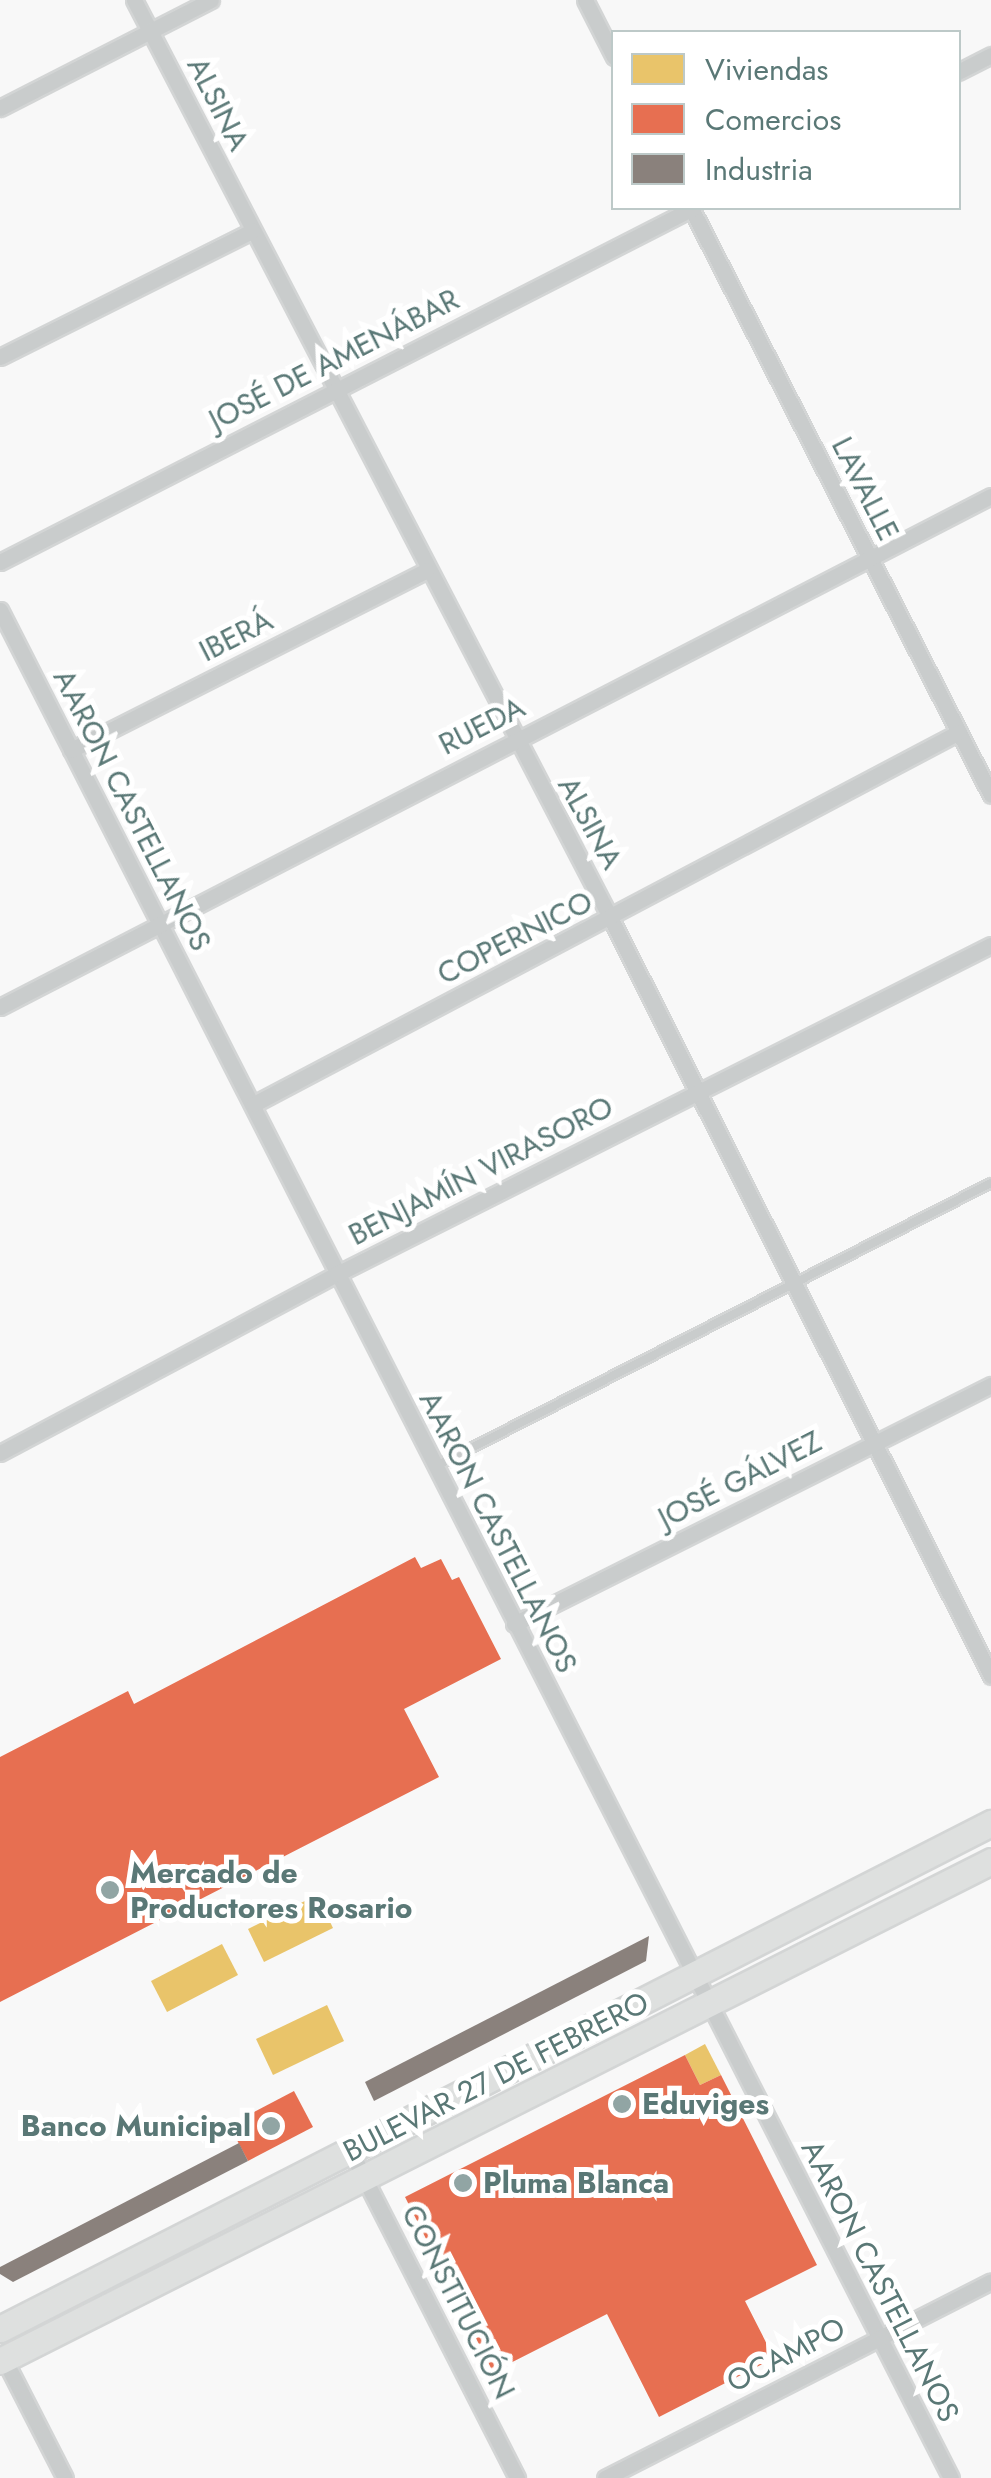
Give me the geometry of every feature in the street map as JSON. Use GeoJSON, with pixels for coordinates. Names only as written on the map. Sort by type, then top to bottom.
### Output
{"type":"FeatureCollection","features":[{"type":"Feature","properties":{"kind":"main road","name":"BULEVAR 27 DE FEBRERO"},"geometry":{"type":"LineString","coordinates":[[0,2329],[991,1823]]}},
{"type":"Feature","properties":{"kind":"main road","name":"BULEVAR 27 DE FEBRERO"},"geometry":{"type":"LineString","coordinates":[[1,2357],[991,1861]]}},
{"type":"Feature","properties":{"kind":"street","name":"ALSINA"},"geometry":{"type":"LineString","coordinates":[[134,0],[513,741],[611,919],[694,1095],[991,1676]]}},
{"type":"Feature","properties":{"kind":"street"},"geometry":{"type":"LineString","coordinates":[[0,108],[211,0]]}},
{"type":"Feature","properties":{"kind":"street"},"geometry":{"type":"LineString","coordinates":[[584,0],[611,50]]}},
{"type":"Feature","properties":{"kind":"street"},"geometry":{"type":"LineString","coordinates":[[961,70],[991,55]]}},
{"type":"Feature","properties":{"kind":"street","name":"JOSÉ DE AMENÁBAR"},"geometry":{"type":"LineString","coordinates":[[0,562],[688,210]]}},
{"type":"Feature","properties":{"kind":"street","name":"LAVALLE"},"geometry":{"type":"LineString","coordinates":[[693,210],[991,795]]}},
{"type":"Feature","properties":{"kind":"street"},"geometry":{"type":"LineString","coordinates":[[0,357],[252,232]]}},
{"type":"Feature","properties":{"kind":"street","name":"RUEDA"},"geometry":{"type":"LineString","coordinates":[[0,1007],[991,496]]}},
{"type":"Feature","properties":{"kind":"street","name":"IBERÁ"},"geometry":{"type":"LineString","coordinates":[[71,750],[426,571]]}},
{"type":"Feature","properties":{"kind":"street","name":"AARON CASTELLANOS"},"geometry":{"type":"LineString","coordinates":[[0,610],[951,2478]]}},
{"type":"Feature","properties":{"kind":"street","name":"COPERNICO"},"geometry":{"type":"LineString","coordinates":[[254,1104],[959,732]]}},
{"type":"Feature","properties":{"kind":"street","name":"BENJAMÍN VIRASORO"},"geometry":{"type":"LineString","coordinates":[[0,1453],[337,1274],[991,945]]}},
{"type":"Feature","properties":{"kind":"street","name":"JOSÉ GÁLVEZ"},"geometry":{"type":"LineString","coordinates":[[514,1624],[991,1385]]}},
{"type":"Feature","properties":{"kind":"street","name":"CONSTITUCIÓN"},"geometry":{"type":"LineString","coordinates":[[351,2152],[517,2478]]}},
{"type":"Feature","properties":{"kind":"street","name":"OCAMPO"},"geometry":{"type":"LineString","coordinates":[[605,2478],[991,2281]]}},
{"type":"Feature","properties":{"kind":"street"},"geometry":{"type":"LineString","coordinates":[[1,2357],[64,2478]]}},
{"type":"Feature","properties":{"kind":"lane"},"geometry":{"type":"LineString","coordinates":[[434,1467],[991,1183]]}},
{"type":"Feature","properties":{"kind":"building: Viviendas"},"geometry":{"type":"Polygon","coordinates":[[[317,1895],[333,1928],[264,1962],[248,1929],[317,1895]]]}},
{"type":"Feature","properties":{"kind":"building: Viviendas"},"geometry":{"type":"Polygon","coordinates":[[[222,1944],[238,1975],[167,2012],[151,1981],[222,1944]]]}},
{"type":"Feature","properties":{"kind":"building: Viviendas"},"geometry":{"type":"Polygon","coordinates":[[[327,2005],[344,2041],[273,2075],[256,2039],[327,2005]]]}},
{"type":"Feature","properties":{"kind":"building: Viviendas"},"geometry":{"type":"Polygon","coordinates":[[[705,2044],[721,2075],[700,2085],[685,2055],[705,2044]]]}},
{"type":"Feature","properties":{"kind":"building: Comercios","name":"Mercado de Productores Rosario"},"geometry":{"type":"Polygon","coordinates":[[[415,1557],[421,1568],[441,1559],[452,1580],[459,1577],[501,1659],[404,1709],[439,1777],[0,2002],[0,1757],[128,1691],[134,1704],[415,1557]]]}},
{"type":"Feature","properties":{"kind":"building: Comercios"},"geometry":{"type":"Polygon","coordinates":[[[685,2055],[700,2085],[721,2075],[817,2265],[745,2301],[774,2358],[659,2417],[607,2314],[493,2372],[405,2197],[685,2055]]]}},
{"type":"Feature","properties":{"kind":"building: Comercios","name":"Banco Municipal"},"geometry":{"type":"Polygon","coordinates":[[[294,2091],[313,2127],[248,2161],[229,2125],[294,2091]]]}},
{"type":"Feature","properties":{"kind":"building: Industria"},"geometry":{"type":"Polygon","coordinates":[[[649,1936],[646,1961],[374,2101],[365,2082],[649,1936]]]}},
{"type":"Feature","properties":{"kind":"building: Industria"},"geometry":{"type":"Polygon","coordinates":[[[239,2143],[248,2161],[13,2282],[0,2274],[0,2267],[239,2143]]]}},
{"type":"Feature","properties":{"kind":"place","name":"Mercado de Productores Rosario"},"geometry":{"type":"Point","coordinates":[110,1890]}},
{"type":"Feature","properties":{"kind":"place","name":"Eduviges"},"geometry":{"type":"Point","coordinates":[622,2104]}},
{"type":"Feature","properties":{"kind":"place","name":"Banco Municipal"},"geometry":{"type":"Point","coordinates":[271,2126]}},
{"type":"Feature","properties":{"kind":"place","name":"Pluma Blanca"},"geometry":{"type":"Point","coordinates":[463,2183]}}]}
